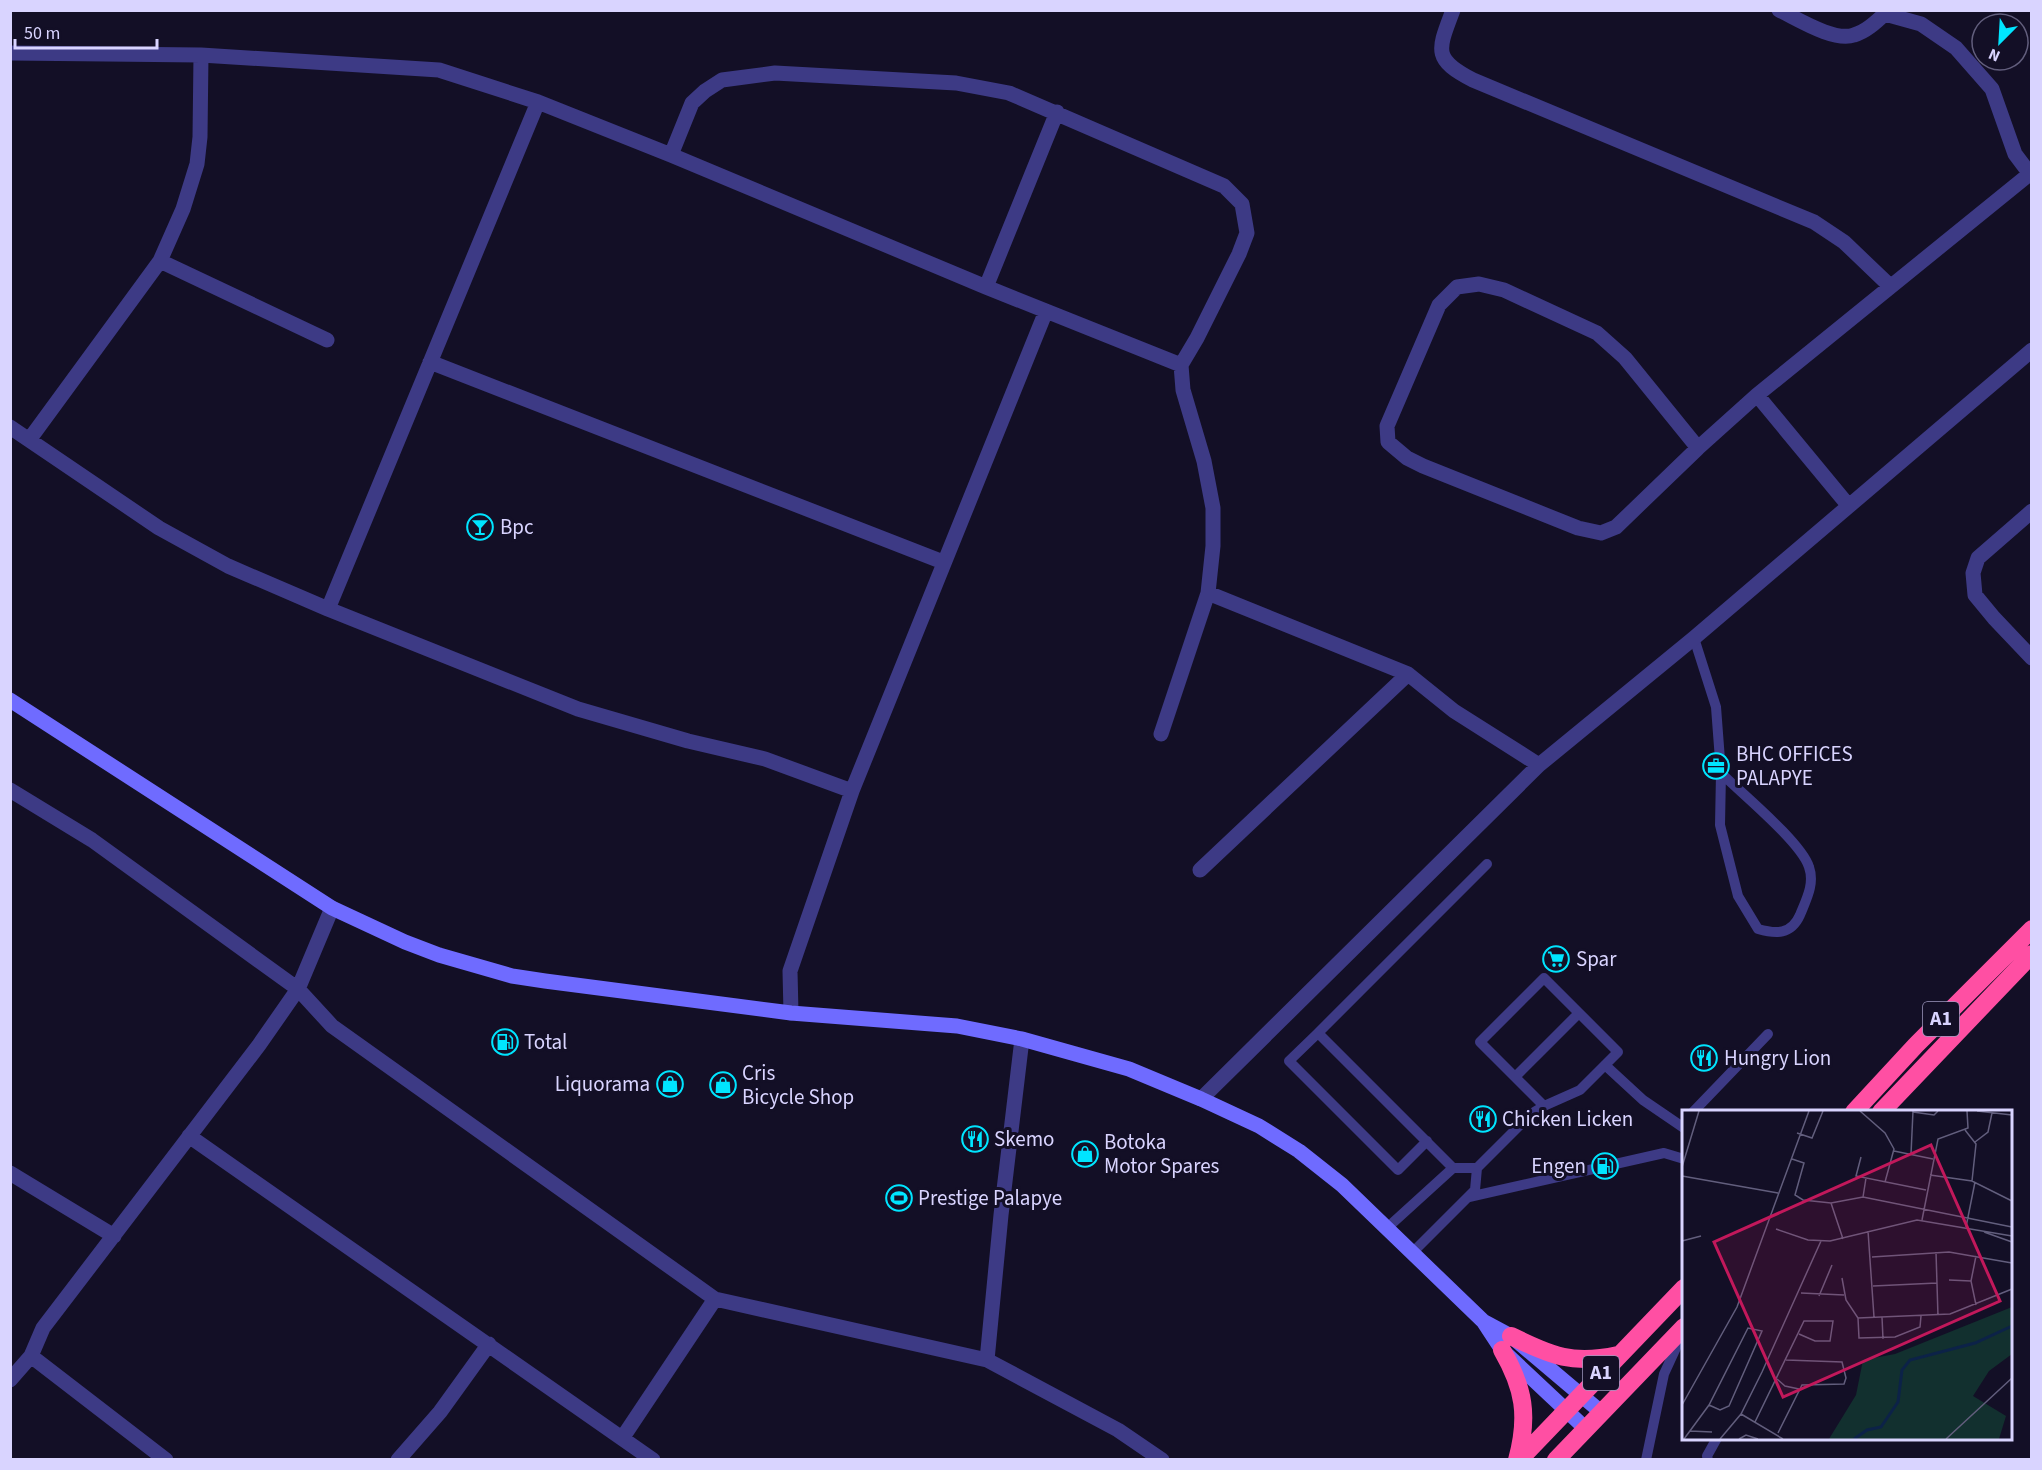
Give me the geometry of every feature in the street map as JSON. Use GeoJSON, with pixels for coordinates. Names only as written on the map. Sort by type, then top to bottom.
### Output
{"type":"FeatureCollection","features":[{"type":"Feature","properties":{"kind":"highway","name":"A1"},"geometry":{"type":"LineString","coordinates":[[1856,1110],[1923,1037],[2031,929]]}},
{"type":"Feature","properties":{"kind":"highway","name":"A1"},"geometry":{"type":"LineString","coordinates":[[1884,1110],[2031,954]]}},
{"type":"Feature","properties":{"kind":"highway","name":"A1"},"geometry":{"type":"LineString","coordinates":[[1518,1460],[1682,1289]]}},
{"type":"Feature","properties":{"kind":"highway","name":"A1"},"geometry":{"type":"LineString","coordinates":[[1556,1460],[1682,1330]]}},
{"type":"Feature","properties":{"kind":"highway"},"geometry":{"type":"LineString","coordinates":[[1507,1343],[1581,1361],[1618,1355]]}},
{"type":"Feature","properties":{"kind":"highway"},"geometry":{"type":"LineString","coordinates":[[1507,1343],[1523,1405],[1524,1422],[1518,1460]]}},
{"type":"Feature","properties":{"kind":"street"},"geometry":{"type":"LineString","coordinates":[[1453,10],[1441,42],[1443,60],[1455,71],[1814,222],[1844,242],[1890,286]]}},
{"type":"Feature","properties":{"kind":"street"},"geometry":{"type":"LineString","coordinates":[[1698,448],[1625,358],[1597,333],[1504,290],[1479,284],[1457,287],[1438,306],[1387,426],[1388,442],[1407,458],[1423,466],[1578,528],[1601,533],[1616,527],[1757,395],[2031,173],[2015,154],[1992,89],[1956,48],[1921,24],[1887,12],[1870,27],[1853,36],[1835,36],[1779,10]]}},
{"type":"Feature","properties":{"kind":"street"},"geometry":{"type":"LineString","coordinates":[[10,53],[201,55],[439,70],[538,102],[1181,365]]}},
{"type":"Feature","properties":{"kind":"street"},"geometry":{"type":"LineString","coordinates":[[29,440],[160,261],[183,209],[197,164],[200,137],[201,55]]}},
{"type":"Feature","properties":{"kind":"street"},"geometry":{"type":"LineString","coordinates":[[671,155],[692,103],[722,80],[775,73],[956,83],[1009,93],[1057,112],[1224,186],[1242,204],[1247,233],[1239,254],[1181,365],[1183,390],[1204,460],[1213,508],[1213,546],[1208,593],[1161,734]]}},
{"type":"Feature","properties":{"kind":"street"},"geometry":{"type":"LineString","coordinates":[[328,609],[538,102]]}},
{"type":"Feature","properties":{"kind":"street"},"geometry":{"type":"LineString","coordinates":[[986,287],[1057,112]]}},
{"type":"Feature","properties":{"kind":"street"},"geometry":{"type":"LineString","coordinates":[[160,261],[327,340]]}},
{"type":"Feature","properties":{"kind":"street"},"geometry":{"type":"LineString","coordinates":[[791,1013],[790,971],[852,791],[1046,311]]}},
{"type":"Feature","properties":{"kind":"street"},"geometry":{"type":"LineString","coordinates":[[1201,1099],[1539,765],[1694,638],[2031,350]]}},
{"type":"Feature","properties":{"kind":"street"},"geometry":{"type":"LineString","coordinates":[[430,362],[943,562]]}},
{"type":"Feature","properties":{"kind":"street"},"geometry":{"type":"LineString","coordinates":[[1757,395],[1848,505]]}},
{"type":"Feature","properties":{"kind":"street"},"geometry":{"type":"LineString","coordinates":[[10,427],[159,528],[228,566],[328,609],[578,709],[687,741],[765,759],[852,791]]}},
{"type":"Feature","properties":{"kind":"street"},"geometry":{"type":"LineString","coordinates":[[2031,511],[1978,558],[1973,573],[1975,595],[2031,658]]}},
{"type":"Feature","properties":{"kind":"street"},"geometry":{"type":"LineString","coordinates":[[1208,593],[1408,674],[1454,711],[1539,765]]}},
{"type":"Feature","properties":{"kind":"street"},"geometry":{"type":"LineString","coordinates":[[1200,870],[1408,674]]}},
{"type":"Feature","properties":{"kind":"street"},"geometry":{"type":"LineString","coordinates":[[10,700],[332,908],[405,942],[458,961],[512,976],[791,1013],[957,1026],[1022,1039],[1129,1069],[1201,1099],[1259,1126],[1299,1151],[1342,1185],[1507,1343],[1585,1428]]}},
{"type":"Feature","properties":{"kind":"street"},"geometry":{"type":"LineString","coordinates":[[10,790],[92,840],[298,989],[333,1026],[715,1299],[987,1360],[1118,1430],[1162,1460]]}},
{"type":"Feature","properties":{"kind":"street"},"geometry":{"type":"LineString","coordinates":[[10,1380],[31,1356],[43,1328],[259,1045],[298,989],[332,908]]}},
{"type":"Feature","properties":{"kind":"street"},"geometry":{"type":"LineString","coordinates":[[987,1360],[1022,1039]]}},
{"type":"Feature","properties":{"kind":"street"},"geometry":{"type":"LineString","coordinates":[[189,1136],[653,1460]]}},
{"type":"Feature","properties":{"kind":"street"},"geometry":{"type":"LineString","coordinates":[[10,1173],[114,1236]]}},
{"type":"Feature","properties":{"kind":"street"},"geometry":{"type":"LineString","coordinates":[[623,1437],[715,1299]]}},
{"type":"Feature","properties":{"kind":"street"},"geometry":{"type":"LineString","coordinates":[[1507,1343],[1580,1394],[1601,1413]]}},
{"type":"Feature","properties":{"kind":"street"},"geometry":{"type":"LineString","coordinates":[[398,1460],[440,1412],[489,1344]]}},
{"type":"Feature","properties":{"kind":"street"},"geometry":{"type":"LineString","coordinates":[[31,1356],[166,1460]]}},
{"type":"Feature","properties":{"kind":"lane"},"geometry":{"type":"LineString","coordinates":[[1694,638],[1716,707],[1720,825],[1738,896],[1758,929],[1774,934],[1790,930],[1798,920],[1810,892],[1809,866],[1792,840],[1720,773]]}},
{"type":"Feature","properties":{"kind":"lane"},"geometry":{"type":"LineString","coordinates":[[1427,1141],[1398,1170],[1289,1061],[1487,864]]}},
{"type":"Feature","properties":{"kind":"lane"},"geometry":{"type":"LineString","coordinates":[[1412,1253],[1475,1190],[1477,1168],[1531,1114],[1580,1089],[1618,1052],[1544,978],[1480,1042],[1544,1106]]}},
{"type":"Feature","properties":{"kind":"lane"},"geometry":{"type":"LineString","coordinates":[[1515,1077],[1579,1013]]}},
{"type":"Feature","properties":{"kind":"lane"},"geometry":{"type":"LineString","coordinates":[[1318,1033],[1454,1168]]}},
{"type":"Feature","properties":{"kind":"lane"},"geometry":{"type":"LineString","coordinates":[[1695,1110],[1768,1034]]}},
{"type":"Feature","properties":{"kind":"lane"},"geometry":{"type":"LineString","coordinates":[[1605,1065],[1643,1100],[1682,1125]]}},
{"type":"Feature","properties":{"kind":"lane"},"geometry":{"type":"LineString","coordinates":[[1868,1097],[1882,1110]]}},
{"type":"Feature","properties":{"kind":"lane"},"geometry":{"type":"LineString","coordinates":[[1469,1197],[1664,1153],[1682,1158]]}},
{"type":"Feature","properties":{"kind":"lane"},"geometry":{"type":"LineString","coordinates":[[1388,1228],[1454,1168],[1477,1168]]}},
{"type":"Feature","properties":{"kind":"lane"},"geometry":{"type":"LineString","coordinates":[[1646,1460],[1664,1374],[1682,1331]]}},
{"type":"Feature","properties":{"kind":"lane"},"geometry":{"type":"LineString","coordinates":[[1708,1460],[1707,1456],[1716,1440]]}},
{"type":"Feature","properties":{"kind":"place","name":"Bpc"},"geometry":{"type":"Point","coordinates":[480,527]}},
{"type":"Feature","properties":{"kind":"place","name":"BHC OFFICES PALAPYE"},"geometry":{"type":"Point","coordinates":[1716,766]}},
{"type":"Feature","properties":{"kind":"place","name":"Spar"},"geometry":{"type":"Point","coordinates":[1556,959]}},
{"type":"Feature","properties":{"kind":"place","name":"Total"},"geometry":{"type":"Point","coordinates":[505,1042]}},
{"type":"Feature","properties":{"kind":"place","name":"Hungry Lion"},"geometry":{"type":"Point","coordinates":[1704,1058]}},
{"type":"Feature","properties":{"kind":"place","name":"Liquorama"},"geometry":{"type":"Point","coordinates":[670,1084]}},
{"type":"Feature","properties":{"kind":"place","name":"Cris Bicycle Shop"},"geometry":{"type":"Point","coordinates":[723,1085]}},
{"type":"Feature","properties":{"kind":"place","name":"Chicken Licken"},"geometry":{"type":"Point","coordinates":[1483,1119]}},
{"type":"Feature","properties":{"kind":"place","name":"Skemo"},"geometry":{"type":"Point","coordinates":[975,1139]}},
{"type":"Feature","properties":{"kind":"place","name":"Botoka Motor Spares"},"geometry":{"type":"Point","coordinates":[1085,1154]}},
{"type":"Feature","properties":{"kind":"place","name":"Engen"},"geometry":{"type":"Point","coordinates":[1605,1166]}},
{"type":"Feature","properties":{"kind":"place","name":"Prestige Palapye"},"geometry":{"type":"Point","coordinates":[899,1198]}}]}
